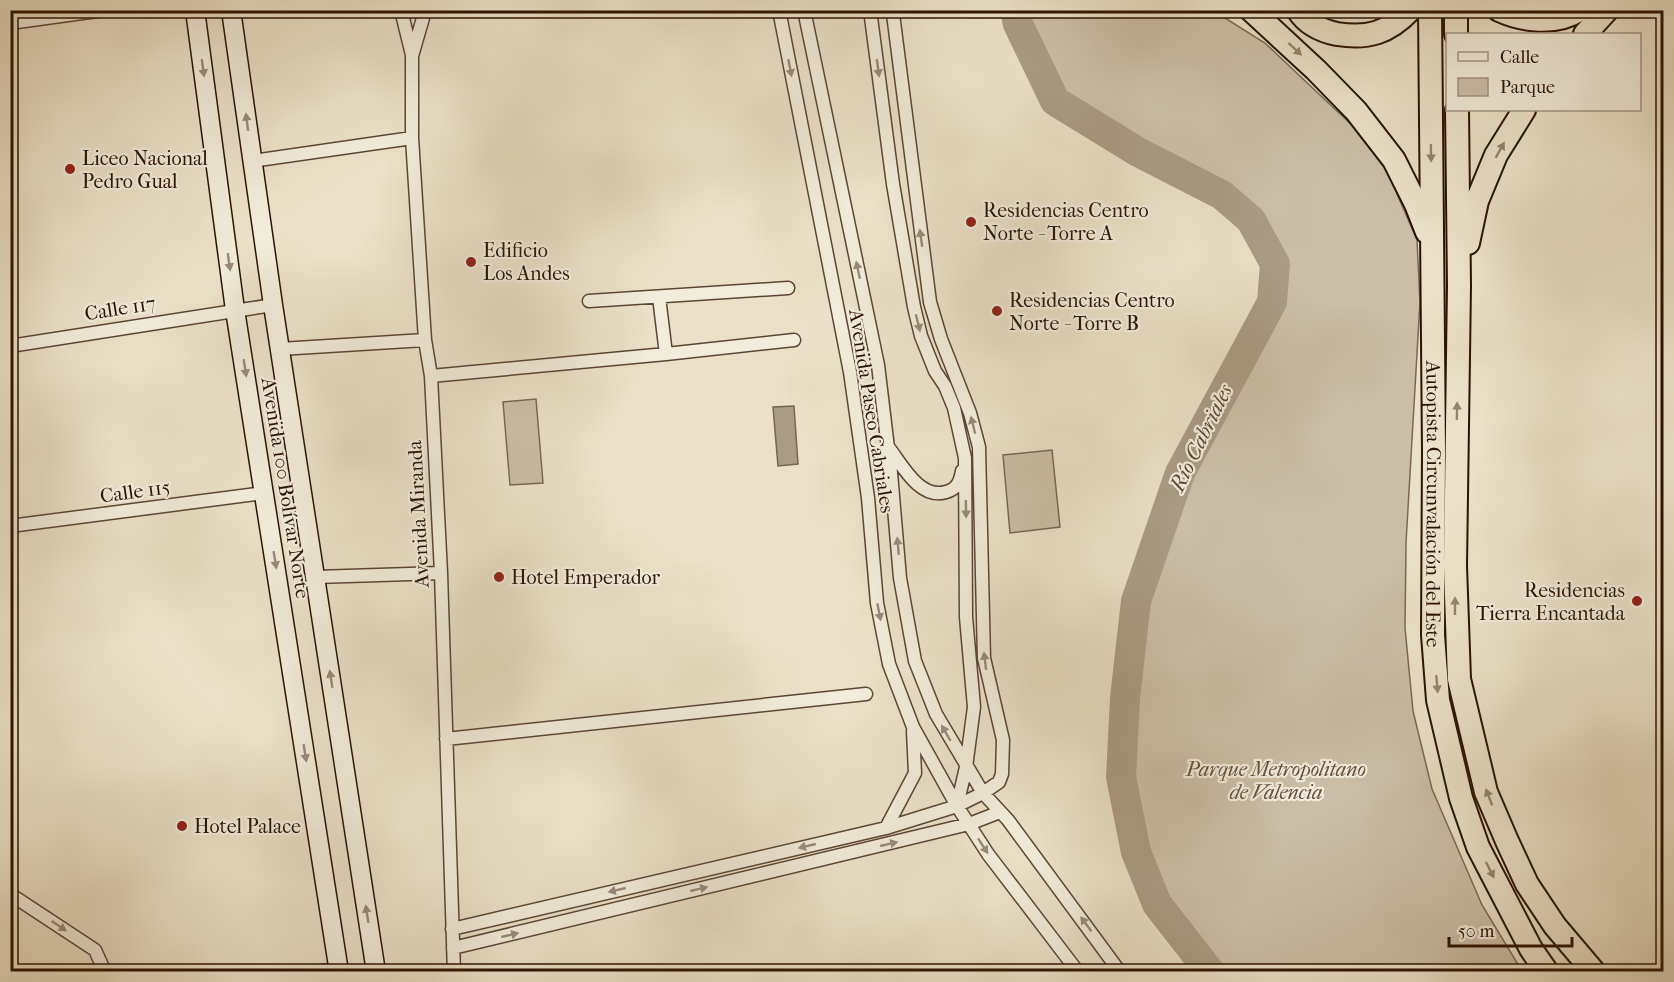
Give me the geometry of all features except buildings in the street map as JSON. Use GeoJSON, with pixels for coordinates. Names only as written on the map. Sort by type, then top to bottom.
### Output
{"type":"FeatureCollection","features":[{"type":"Feature","properties":{"kind":"highway"},"geometry":{"type":"LineString","coordinates":[[1251,10],[1316,70],[1362,119],[1394,160],[1416,204],[1432,245]]}},
{"type":"Feature","properties":{"kind":"highway"},"geometry":{"type":"LineString","coordinates":[[1298,10],[1302,16],[1323,32],[1358,37],[1381,31],[1398,22],[1410,10]]}},
{"type":"Feature","properties":{"kind":"highway","name":"Autopista Circunvalación del Este"},"geometry":{"type":"LineString","coordinates":[[1430,10],[1432,635],[1438,700],[1461,798],[1478,846],[1531,949],[1547,972]]}},
{"type":"Feature","properties":{"kind":"highway"},"geometry":{"type":"LineString","coordinates":[[1456,10],[1456,33]]}},
{"type":"Feature","properties":{"kind":"highway"},"geometry":{"type":"LineString","coordinates":[[1499,10],[1515,17],[1537,20],[1560,18],[1579,10]]}},
{"type":"Feature","properties":{"kind":"highway"},"geometry":{"type":"LineString","coordinates":[[1586,33],[1607,10]]}},
{"type":"Feature","properties":{"kind":"highway","name":"Autopista Circunvalación del Este"},"geometry":{"type":"LineString","coordinates":[[1457,111],[1459,286],[1455,566],[1459,679],[1486,792],[1507,841],[1527,884],[1549,917],[1594,972]]}},
{"type":"Feature","properties":{"kind":"highway"},"geometry":{"type":"LineString","coordinates":[[1459,286],[1477,201],[1496,155],[1523,111]]}},
{"type":"Feature","properties":{"kind":"main road","name":"Avenida 100 Bolívar Norte"},"geometry":{"type":"LineString","coordinates":[[195,10],[235,310],[338,970]]}},
{"type":"Feature","properties":{"kind":"main road"},"geometry":{"type":"LineString","coordinates":[[231,10],[273,305]]}},
{"type":"Feature","properties":{"kind":"main road","name":"Avenida 100 Bolívar Norte"},"geometry":{"type":"LineString","coordinates":[[273,305],[376,972]]}},
{"type":"Feature","properties":{"kind":"street"},"geometry":{"type":"LineString","coordinates":[[10,23],[104,10]]}},
{"type":"Feature","properties":{"kind":"street","name":"Avenida Miranda"},"geometry":{"type":"LineString","coordinates":[[401,10],[412,56],[412,138],[425,340],[431,376],[441,573],[454,972]]}},
{"type":"Feature","properties":{"kind":"street","name":"Avenida Miranda"},"geometry":{"type":"LineString","coordinates":[[412,56],[423,18],[422,10]]}},
{"type":"Feature","properties":{"kind":"street","name":"Avenida Paseo Cabriales"},"geometry":{"type":"LineString","coordinates":[[779,10],[850,372],[868,498],[877,603],[890,664],[913,727],[957,806],[988,854],[1078,972]]}},
{"type":"Feature","properties":{"kind":"street","name":"Avenida Paseo Cabriales"},"geometry":{"type":"LineString","coordinates":[[804,10],[878,365],[900,578],[915,662],[936,714],[983,793],[1000,812],[1120,972]]}},
{"type":"Feature","properties":{"kind":"street"},"geometry":{"type":"LineString","coordinates":[[870,10],[893,184],[914,307],[921,336],[935,371],[945,386],[954,408],[965,459],[966,616],[974,707],[966,767],[957,806]]}},
{"type":"Feature","properties":{"kind":"street"},"geometry":{"type":"LineString","coordinates":[[452,929],[886,828],[957,806],[999,782],[1002,774],[1003,740],[984,658],[979,447],[970,413],[941,339],[930,302],[893,14],[895,10]]}},
{"type":"Feature","properties":{"kind":"street"},"geometry":{"type":"LineString","coordinates":[[252,161],[412,138]]}},
{"type":"Feature","properties":{"kind":"street"},"geometry":{"type":"LineString","coordinates":[[589,301],[788,288]]}},
{"type":"Feature","properties":{"kind":"street"},"geometry":{"type":"LineString","coordinates":[[659,297],[666,354]]}},
{"type":"Feature","properties":{"kind":"street","name":"Calle 117"},"geometry":{"type":"LineString","coordinates":[[10,346],[273,305]]}},
{"type":"Feature","properties":{"kind":"street"},"geometry":{"type":"LineString","coordinates":[[280,349],[425,340]]}},
{"type":"Feature","properties":{"kind":"street"},"geometry":{"type":"LineString","coordinates":[[431,376],[794,340]]}},
{"type":"Feature","properties":{"kind":"street"},"geometry":{"type":"LineString","coordinates":[[888,447],[916,484],[930,493],[944,493],[955,488],[960,481],[965,459]]}},
{"type":"Feature","properties":{"kind":"street","name":"Calle 115"},"geometry":{"type":"LineString","coordinates":[[10,526],[264,493]]}},
{"type":"Feature","properties":{"kind":"street"},"geometry":{"type":"LineString","coordinates":[[316,577],[441,573]]}},
{"type":"Feature","properties":{"kind":"street"},"geometry":{"type":"LineString","coordinates":[[446,739],[866,694]]}},
{"type":"Feature","properties":{"kind":"street"},"geometry":{"type":"LineString","coordinates":[[886,828],[915,773],[913,727]]}},
{"type":"Feature","properties":{"kind":"street"},"geometry":{"type":"LineString","coordinates":[[453,948],[969,824],[1000,812]]}},
{"type":"Feature","properties":{"kind":"street"},"geometry":{"type":"LineString","coordinates":[[10,894],[95,950],[105,972]]}},
{"type":"Feature","properties":{"kind":"street"},"geometry":{"type":"LineString","coordinates":[[314,972],[338,970]]}},
{"type":"Feature","properties":{"kind":"green space","name":"Parque Metropolitano de Valencia"},"geometry":{"type":"Polygon","coordinates":[[[1012,11],[1214,11],[1265,43],[1356,129],[1387,171],[1417,240],[1420,302],[1406,543],[1405,628],[1413,711],[1432,789],[1482,905],[1522,971],[1223,971],[1161,899],[1139,851],[1126,803],[1122,747],[1126,670],[1142,578],[1163,503],[1266,322],[1276,285],[1264,228],[1222,183],[1047,94],[1012,11]]]}},
{"type":"Feature","properties":{"kind":"green space"},"geometry":{"type":"Polygon","coordinates":[[[536,399],[543,483],[510,485],[503,402],[536,399]]]}},
{"type":"Feature","properties":{"kind":"green space"},"geometry":{"type":"Polygon","coordinates":[[[1052,450],[1060,527],[1010,533],[1003,455],[1052,450]]]}},
{"type":"Feature","properties":{"kind":"shaded area"},"geometry":{"type":"Polygon","coordinates":[[[794,406],[798,464],[778,466],[773,407],[794,406]]]}},
{"type":"Feature","properties":{"kind":"waterway","name":"Río Cabriales"},"geometry":{"type":"LineString","coordinates":[[1015,10],[1018,24],[1055,101],[1138,152],[1222,195],[1251,220],[1275,264],[1272,302],[1180,473],[1136,601],[1125,698],[1121,777],[1136,852],[1157,904],[1210,972]]}},
{"type":"Feature","properties":{"kind":"place","name":"Liceo Nacional Pedro Gual"},"geometry":{"type":"Point","coordinates":[70,169]}},
{"type":"Feature","properties":{"kind":"place","name":"Residencias Centro Norte - Torre A"},"geometry":{"type":"Point","coordinates":[971,222]}},
{"type":"Feature","properties":{"kind":"place","name":"Edificio Los Andes"},"geometry":{"type":"Point","coordinates":[471,262]}},
{"type":"Feature","properties":{"kind":"place","name":"Residencias Centro Norte - Torre B"},"geometry":{"type":"Point","coordinates":[997,311]}},
{"type":"Feature","properties":{"kind":"place","name":"Hotel Emperador"},"geometry":{"type":"Point","coordinates":[499,577]}},
{"type":"Feature","properties":{"kind":"place","name":"Residencias Tierra Encantada"},"geometry":{"type":"Point","coordinates":[1637,601]}},
{"type":"Feature","properties":{"kind":"place","name":"Hotel Palace"},"geometry":{"type":"Point","coordinates":[182,826]}}]}
